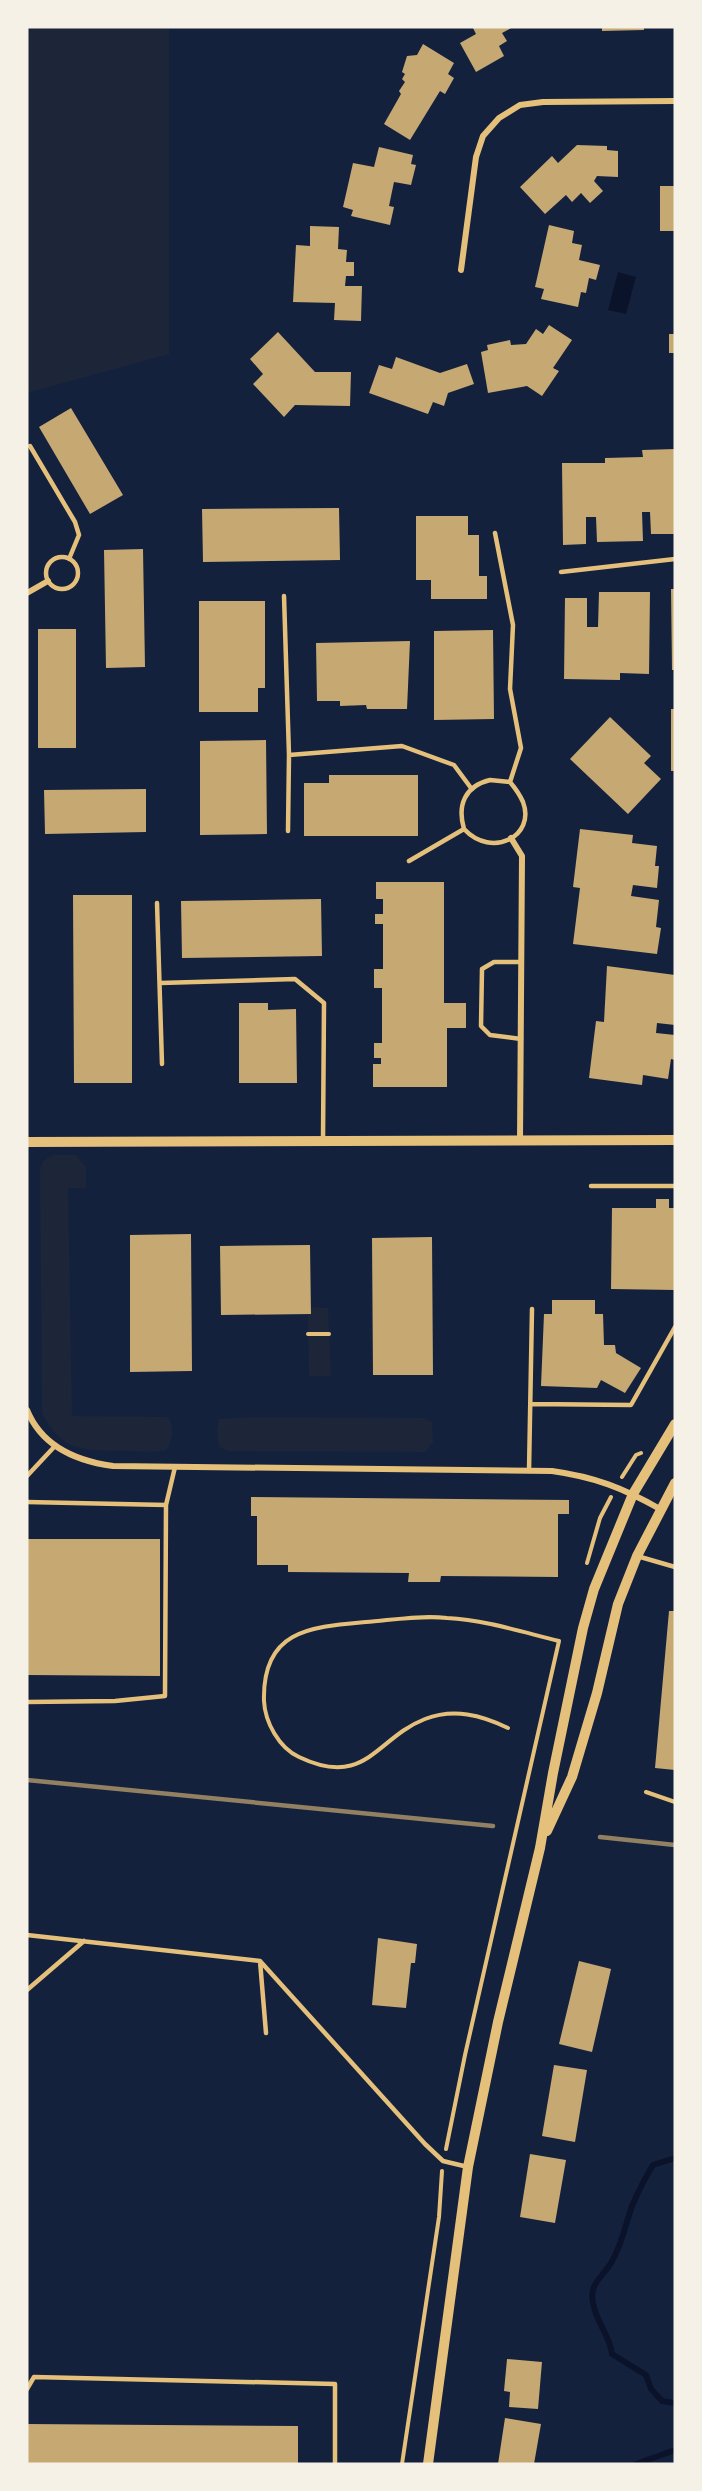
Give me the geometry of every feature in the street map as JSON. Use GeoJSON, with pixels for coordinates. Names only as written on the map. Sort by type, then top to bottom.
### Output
{"type":"FeatureCollection","features":[{"type":"Feature","properties":{"kind":"street"},"geometry":{"type":"LineString","coordinates":[[461,270],[476,157],[483,136],[498,118],[520,105],[543,102],[675,101]]}},
{"type":"Feature","properties":{"kind":"street"},"geometry":{"type":"LineString","coordinates":[[27,593],[48,581]]}},
{"type":"Feature","properties":{"kind":"street"},"geometry":{"type":"LineString","coordinates":[[511,838],[522,856],[520,1141]]}},
{"type":"Feature","properties":{"kind":"street"},"geometry":{"type":"LineString","coordinates":[[27,1142],[675,1140]]}},
{"type":"Feature","properties":{"kind":"street"},"geometry":{"type":"LineString","coordinates":[[27,1410],[43,1436],[55,1446],[87,1463],[113,1466],[530,1471],[580,1475],[609,1483],[660,1509]]}},
{"type":"Feature","properties":{"kind":"street"},"geometry":{"type":"LineString","coordinates":[[428,2464],[468,2167],[498,2022],[540,1848],[557,1749],[583,1628],[594,1589],[633,1494],[675,1424]]}},
{"type":"Feature","properties":{"kind":"street"},"geometry":{"type":"LineString","coordinates":[[540,1848],[572,1777],[597,1693],[618,1604],[637,1556],[675,1483]]}},
{"type":"Feature","properties":{"kind":"lane"},"geometry":{"type":"LineString","coordinates":[[30,446],[75,522],[79,535],[69,559]]}},
{"type":"Feature","properties":{"kind":"lane"},"geometry":{"type":"LineString","coordinates":[[495,533],[513,625],[510,688],[521,748],[510,782]]}},
{"type":"Feature","properties":{"kind":"lane"},"geometry":{"type":"LineString","coordinates":[[62,556],[69,559],[78,570],[76,581],[68,588],[57,588],[48,581],[46,570],[52,560],[62,556]]}},
{"type":"Feature","properties":{"kind":"lane"},"geometry":{"type":"LineString","coordinates":[[561,572],[675,559]]}},
{"type":"Feature","properties":{"kind":"lane"},"geometry":{"type":"LineString","coordinates":[[284,596],[289,755],[288,831]]}},
{"type":"Feature","properties":{"kind":"lane"},"geometry":{"type":"LineString","coordinates":[[289,755],[402,746],[454,765],[471,788]]}},
{"type":"Feature","properties":{"kind":"lane"},"geometry":{"type":"LineString","coordinates":[[490,780],[510,782],[524,803],[523,823],[511,838],[493,844],[482,843],[464,828],[461,807],[471,788],[490,780]]}},
{"type":"Feature","properties":{"kind":"lane"},"geometry":{"type":"LineString","coordinates":[[409,861],[464,828]]}},
{"type":"Feature","properties":{"kind":"lane"},"geometry":{"type":"LineString","coordinates":[[158,903],[162,1064]]}},
{"type":"Feature","properties":{"kind":"lane"},"geometry":{"type":"LineString","coordinates":[[521,962],[494,962],[482,969],[479,993],[481,1026],[490,1035],[521,1040]]}},
{"type":"Feature","properties":{"kind":"lane"},"geometry":{"type":"LineString","coordinates":[[160,983],[295,979],[324,1003],[323,1141]]}},
{"type":"Feature","properties":{"kind":"lane"},"geometry":{"type":"LineString","coordinates":[[591,1186],[675,1186]]}},
{"type":"Feature","properties":{"kind":"lane"},"geometry":{"type":"LineString","coordinates":[[530,1471],[532,1309]]}},
{"type":"Feature","properties":{"kind":"lane"},"geometry":{"type":"LineString","coordinates":[[531,1404],[631,1405],[675,1327]]}},
{"type":"Feature","properties":{"kind":"lane"},"geometry":{"type":"LineString","coordinates":[[27,1476],[55,1446]]}},
{"type":"Feature","properties":{"kind":"lane"},"geometry":{"type":"LineString","coordinates":[[27,1702],[115,1701],[165,1696],[166,1505],[175,1467]]}},
{"type":"Feature","properties":{"kind":"lane"},"geometry":{"type":"LineString","coordinates":[[27,1502],[166,1505]]}},
{"type":"Feature","properties":{"kind":"lane"},"geometry":{"type":"LineString","coordinates":[[637,1556],[675,1567]]}},
{"type":"Feature","properties":{"kind":"lane"},"geometry":{"type":"LineString","coordinates":[[27,1935],[260,1961],[443,2161],[468,2167]]}},
{"type":"Feature","properties":{"kind":"lane"},"geometry":{"type":"LineString","coordinates":[[27,1990],[84,1941]]}},
{"type":"Feature","properties":{"kind":"lane"},"geometry":{"type":"LineString","coordinates":[[260,1961],[266,2033]]}},
{"type":"Feature","properties":{"kind":"lane"},"geometry":{"type":"LineString","coordinates":[[27,2389],[34,2377],[335,2384],[335,2464]]}},
{"type":"Feature","properties":{"kind":"path"},"geometry":{"type":"LineString","coordinates":[[308,1334],[329,1334]]}},
{"type":"Feature","properties":{"kind":"path"},"geometry":{"type":"LineString","coordinates":[[402,2464],[439,2217],[443,2161],[559,1641],[511,1628],[447,1617],[329,1624],[308,1629],[285,1641],[270,1661],[266,1675],[265,1708],[269,1723],[287,1749],[296,1756],[312,1762],[342,1767],[354,1764],[372,1756],[415,1724],[447,1714],[479,1716],[508,1728]]}},
{"type":"Feature","properties":{"kind":"path"},"geometry":{"type":"LineString","coordinates":[[646,1792],[675,1803]]}},
{"type":"Feature","properties":{"kind":"shaded area"},"geometry":{"type":"Polygon","coordinates":[[[27,27],[169,27],[169,354],[27,393],[27,27]]]}},
{"type":"Feature","properties":{"kind":"shaded area"},"geometry":{"type":"Polygon","coordinates":[[[618,272],[636,277],[626,314],[608,310],[618,272]]]}},
{"type":"Feature","properties":{"kind":"shaded area"},"geometry":{"type":"Polygon","coordinates":[[[54,1155],[76,1155],[86,1167],[86,1188],[68,1188],[72,1416],[167,1417],[170,1420],[172,1433],[166,1450],[150,1452],[76,1447],[58,1436],[42,1413],[40,1168],[43,1161],[54,1155]]]}},
{"type":"Feature","properties":{"kind":"shaded area"},"geometry":{"type":"Polygon","coordinates":[[[311,1307],[328,1308],[331,1376],[309,1376],[308,1314],[311,1313],[311,1307]]]}},
{"type":"Feature","properties":{"kind":"shaded area"},"geometry":{"type":"Polygon","coordinates":[[[255,1417],[423,1418],[432,1422],[433,1442],[425,1452],[228,1451],[219,1447],[217,1432],[219,1419],[255,1417]]]}},
{"type":"Feature","properties":{"kind":"building"},"geometry":{"type":"Polygon","coordinates":[[[513,27],[502,33],[507,41],[499,46],[504,56],[476,72],[460,43],[476,34],[473,28],[513,27]]]}},
{"type":"Feature","properties":{"kind":"building"},"geometry":{"type":"Polygon","coordinates":[[[602,27],[644,27],[644,30],[602,31],[602,27]]]}},
{"type":"Feature","properties":{"kind":"building"},"geometry":{"type":"Polygon","coordinates":[[[423,44],[454,63],[448,74],[454,78],[445,94],[440,91],[410,140],[384,124],[401,94],[399,91],[405,82],[402,79],[405,74],[402,72],[407,56],[417,55],[423,44]]]}},
{"type":"Feature","properties":{"kind":"building"},"geometry":{"type":"Polygon","coordinates":[[[577,145],[607,146],[607,150],[618,151],[618,177],[597,176],[594,181],[603,191],[590,203],[581,193],[572,202],[566,195],[545,214],[520,187],[552,156],[558,163],[577,145]]]}},
{"type":"Feature","properties":{"kind":"building"},"geometry":{"type":"Polygon","coordinates":[[[379,147],[413,155],[411,164],[416,165],[411,185],[394,182],[389,206],[394,207],[390,225],[351,216],[353,210],[343,207],[353,163],[374,167],[379,147]]]}},
{"type":"Feature","properties":{"kind":"building"},"geometry":{"type":"Polygon","coordinates":[[[660,186],[675,186],[675,231],[660,231],[660,186]]]}},
{"type":"Feature","properties":{"kind":"building"},"geometry":{"type":"Polygon","coordinates":[[[549,225],[574,231],[572,243],[582,245],[579,260],[600,265],[596,280],[589,278],[586,293],[581,292],[578,307],[541,299],[544,289],[535,287],[549,225]]]}},
{"type":"Feature","properties":{"kind":"building"},"geometry":{"type":"Polygon","coordinates":[[[310,226],[339,227],[338,249],[347,250],[346,262],[354,262],[354,276],[346,276],[345,286],[362,286],[361,321],[334,320],[335,303],[293,302],[296,245],[310,246],[310,226]]]}},
{"type":"Feature","properties":{"kind":"building"},"geometry":{"type":"Polygon","coordinates":[[[549,325],[572,340],[553,368],[559,371],[542,396],[527,386],[488,393],[481,352],[488,350],[487,345],[510,340],[511,345],[526,344],[536,329],[543,334],[549,325]]]}},
{"type":"Feature","properties":{"kind":"building"},"geometry":{"type":"Polygon","coordinates":[[[278,332],[315,372],[351,372],[350,406],[295,405],[284,417],[253,384],[263,374],[250,359],[278,332]]]}},
{"type":"Feature","properties":{"kind":"building"},"geometry":{"type":"Polygon","coordinates":[[[669,334],[675,334],[675,353],[669,353],[669,334]]]}},
{"type":"Feature","properties":{"kind":"building"},"geometry":{"type":"Polygon","coordinates":[[[396,357],[440,373],[467,364],[474,384],[448,393],[444,406],[433,402],[428,414],[369,393],[379,365],[392,369],[396,357]]]}},
{"type":"Feature","properties":{"kind":"building"},"geometry":{"type":"Polygon","coordinates":[[[71,408],[123,495],[90,514],[39,427],[71,408]]]}},
{"type":"Feature","properties":{"kind":"building"},"geometry":{"type":"Polygon","coordinates":[[[675,449],[675,534],[651,534],[650,512],[642,512],[643,541],[597,542],[596,517],[586,517],[586,544],[563,545],[562,463],[605,463],[605,458],[643,457],[642,450],[675,449]]]}},
{"type":"Feature","properties":{"kind":"building"},"geometry":{"type":"Polygon","coordinates":[[[339,508],[340,560],[203,562],[202,509],[339,508]]]}},
{"type":"Feature","properties":{"kind":"building"},"geometry":{"type":"Polygon","coordinates":[[[416,516],[468,516],[468,535],[479,535],[479,576],[487,576],[487,599],[431,599],[431,580],[416,580],[416,516]]]}},
{"type":"Feature","properties":{"kind":"building"},"geometry":{"type":"Polygon","coordinates":[[[143,549],[145,667],[106,668],[104,550],[143,549]]]}},
{"type":"Feature","properties":{"kind":"building"},"geometry":{"type":"Polygon","coordinates":[[[671,589],[675,589],[675,670],[672,670],[671,589]]]}},
{"type":"Feature","properties":{"kind":"building"},"geometry":{"type":"Polygon","coordinates":[[[599,592],[650,592],[649,674],[620,673],[620,680],[564,679],[565,598],[587,598],[587,627],[598,627],[599,592]]]}},
{"type":"Feature","properties":{"kind":"building"},"geometry":{"type":"Polygon","coordinates":[[[199,601],[265,601],[265,688],[258,688],[258,712],[199,712],[199,601]]]}},
{"type":"Feature","properties":{"kind":"building"},"geometry":{"type":"Polygon","coordinates":[[[38,629],[76,629],[76,748],[38,748],[38,629]]]}},
{"type":"Feature","properties":{"kind":"building"},"geometry":{"type":"Polygon","coordinates":[[[493,630],[494,719],[434,720],[434,631],[493,630]]]}},
{"type":"Feature","properties":{"kind":"building"},"geometry":{"type":"Polygon","coordinates":[[[410,641],[407,709],[367,709],[366,705],[340,706],[340,701],[317,701],[316,643],[410,641]]]}},
{"type":"Feature","properties":{"kind":"building"},"geometry":{"type":"Polygon","coordinates":[[[671,709],[675,709],[675,771],[671,771],[671,709]]]}},
{"type":"Feature","properties":{"kind":"building"},"geometry":{"type":"Polygon","coordinates":[[[610,717],[651,756],[644,763],[661,779],[628,814],[570,759],[610,717]]]}},
{"type":"Feature","properties":{"kind":"building"},"geometry":{"type":"Polygon","coordinates":[[[266,740],[267,834],[200,835],[200,741],[266,740]]]}},
{"type":"Feature","properties":{"kind":"building"},"geometry":{"type":"Polygon","coordinates":[[[329,775],[418,775],[418,836],[304,836],[304,783],[329,783],[329,775]]]}},
{"type":"Feature","properties":{"kind":"building"},"geometry":{"type":"Polygon","coordinates":[[[146,789],[146,832],[45,834],[44,790],[146,789]]]}},
{"type":"Feature","properties":{"kind":"building"},"geometry":{"type":"Polygon","coordinates":[[[580,829],[633,835],[632,843],[657,846],[655,866],[659,866],[657,888],[633,885],[631,896],[659,900],[656,927],[661,928],[657,954],[573,944],[580,888],[573,887],[580,829]]]}},
{"type":"Feature","properties":{"kind":"building"},"geometry":{"type":"Polygon","coordinates":[[[376,882],[444,882],[444,1003],[466,1003],[466,1028],[447,1028],[447,1087],[373,1087],[373,1064],[381,1064],[381,1058],[374,1058],[374,1043],[382,1043],[382,988],[374,988],[374,969],[383,969],[383,924],[375,924],[375,914],[383,914],[383,899],[376,899],[376,882]]]}},
{"type":"Feature","properties":{"kind":"building"},"geometry":{"type":"Polygon","coordinates":[[[73,895],[132,895],[132,1083],[74,1083],[73,895]]]}},
{"type":"Feature","properties":{"kind":"building"},"geometry":{"type":"Polygon","coordinates":[[[321,899],[322,956],[182,958],[181,901],[321,899]]]}},
{"type":"Feature","properties":{"kind":"building"},"geometry":{"type":"Polygon","coordinates":[[[607,966],[675,975],[675,1025],[657,1023],[656,1033],[675,1035],[675,1060],[671,1059],[668,1079],[643,1075],[642,1085],[589,1078],[596,1021],[604,1022],[607,966]]]}},
{"type":"Feature","properties":{"kind":"building"},"geometry":{"type":"Polygon","coordinates":[[[239,1003],[268,1003],[268,1010],[296,1009],[297,1083],[239,1083],[239,1003]]]}},
{"type":"Feature","properties":{"kind":"building"},"geometry":{"type":"Polygon","coordinates":[[[656,1199],[669,1199],[669,1208],[675,1208],[675,1290],[611,1289],[612,1208],[656,1208],[656,1199]]]}},
{"type":"Feature","properties":{"kind":"building"},"geometry":{"type":"Polygon","coordinates":[[[191,1234],[192,1371],[130,1372],[130,1235],[191,1234]]]}},
{"type":"Feature","properties":{"kind":"building"},"geometry":{"type":"Polygon","coordinates":[[[432,1237],[433,1375],[373,1375],[372,1238],[432,1237]]]}},
{"type":"Feature","properties":{"kind":"building"},"geometry":{"type":"Polygon","coordinates":[[[310,1245],[311,1314],[221,1315],[220,1246],[310,1245]]]}},
{"type":"Feature","properties":{"kind":"building"},"geometry":{"type":"Polygon","coordinates":[[[552,1300],[595,1300],[595,1314],[603,1314],[604,1345],[615,1345],[616,1353],[641,1368],[625,1393],[601,1380],[597,1388],[541,1386],[544,1314],[552,1314],[552,1300]]]}},
{"type":"Feature","properties":{"kind":"building"},"geometry":{"type":"Polygon","coordinates":[[[251,1497],[569,1500],[569,1514],[558,1514],[558,1577],[441,1576],[440,1582],[408,1582],[409,1573],[288,1572],[288,1565],[257,1565],[257,1516],[251,1516],[251,1497]]]}},
{"type":"Feature","properties":{"kind":"building"},"geometry":{"type":"Polygon","coordinates":[[[27,1539],[160,1539],[160,1676],[27,1675],[27,1539]]]}},
{"type":"Feature","properties":{"kind":"building"},"geometry":{"type":"Polygon","coordinates":[[[669,1611],[675,1611],[675,1770],[655,1768],[669,1611]]]}},
{"type":"Feature","properties":{"kind":"building"},"geometry":{"type":"Polygon","coordinates":[[[378,1938],[417,1944],[415,1963],[411,1963],[406,2008],[372,2005],[378,1938]]]}},
{"type":"Feature","properties":{"kind":"building"},"geometry":{"type":"Polygon","coordinates":[[[579,1961],[611,1969],[592,2052],[559,2044],[579,1961]]]}},
{"type":"Feature","properties":{"kind":"building"},"geometry":{"type":"Polygon","coordinates":[[[554,2065],[587,2070],[575,2142],[542,2136],[554,2065]]]}},
{"type":"Feature","properties":{"kind":"building"},"geometry":{"type":"Polygon","coordinates":[[[530,2154],[566,2160],[555,2223],[520,2217],[530,2154]]]}},
{"type":"Feature","properties":{"kind":"building"},"geometry":{"type":"Polygon","coordinates":[[[507,2359],[542,2362],[538,2409],[509,2407],[510,2392],[504,2391],[507,2359]]]}},
{"type":"Feature","properties":{"kind":"building"},"geometry":{"type":"Polygon","coordinates":[[[505,2418],[541,2424],[534,2464],[498,2464],[505,2418]]]}},
{"type":"Feature","properties":{"kind":"building"},"geometry":{"type":"Polygon","coordinates":[[[27,2424],[298,2426],[298,2464],[27,2464],[27,2424]]]}},
{"type":"Feature","properties":{"kind":"waterway"},"geometry":{"type":"LineString","coordinates":[[675,2158],[653,2165],[632,2206],[618,2249],[611,2263],[597,2281],[592,2296],[612,2354],[646,2375],[651,2389],[662,2401],[675,2403]]}},
{"type":"Feature","properties":{"kind":"waterway"},"geometry":{"type":"LineString","coordinates":[[636,2464],[675,2450]]}},
{"type":"Feature","properties":{"kind":"railway"},"geometry":{"type":"LineString","coordinates":[[27,1780],[493,1826]]}},
{"type":"Feature","properties":{"kind":"railway"},"geometry":{"type":"LineString","coordinates":[[600,1837],[675,1845]]}}]}
